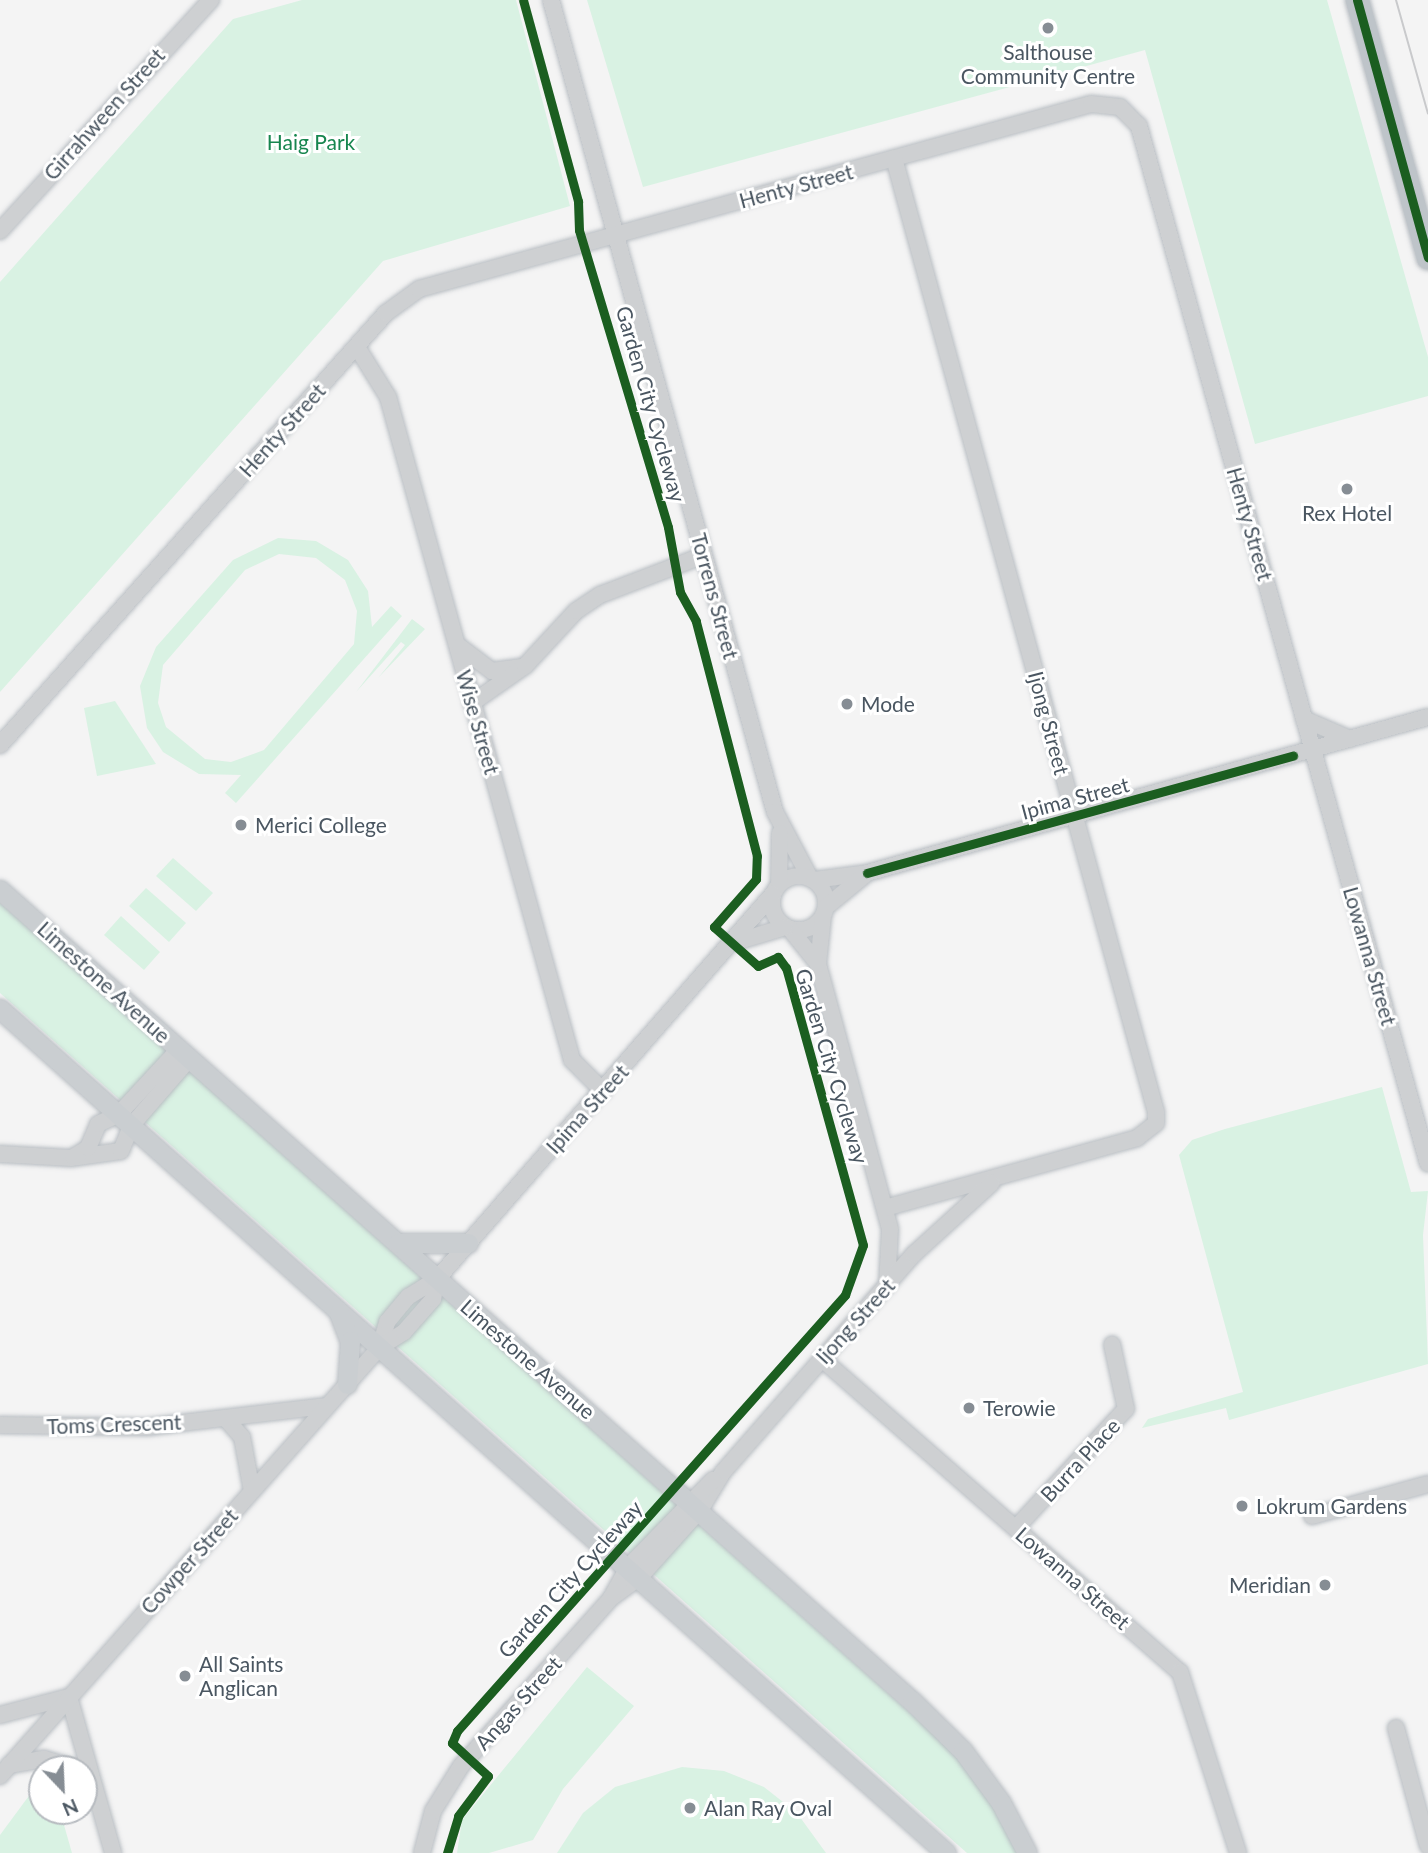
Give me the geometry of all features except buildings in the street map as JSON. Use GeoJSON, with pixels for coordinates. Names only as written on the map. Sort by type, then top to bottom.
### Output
{"type":"FeatureCollection","features":[{"type":"Feature","properties":{"kind":"highway"},"geometry":{"type":"LineString","coordinates":[[1357,0],[1428,257]]}},
{"type":"Feature","properties":{"kind":"main road","name":"Limestone Avenue"},"geometry":{"type":"LineString","coordinates":[[0,890],[694,1505],[963,1751],[1001,1802],[1027,1853]]}},
{"type":"Feature","properties":{"kind":"main road"},"geometry":{"type":"LineString","coordinates":[[0,1009],[946,1853]]}},
{"type":"Feature","properties":{"kind":"main road"},"geometry":{"type":"LineString","coordinates":[[398,1243],[468,1243]]}},
{"type":"Feature","properties":{"kind":"main road"},"geometry":{"type":"LineString","coordinates":[[337,1308],[350,1340],[347,1384]]}},
{"type":"Feature","properties":{"kind":"street","name":"Girrahween Street"},"geometry":{"type":"LineString","coordinates":[[0,231],[211,0]]}},
{"type":"Feature","properties":{"kind":"street","name":"Torrens Street"},"geometry":{"type":"LineString","coordinates":[[551,0],[779,827],[812,879]]}},
{"type":"Feature","properties":{"kind":"street","name":"Henty Street"},"geometry":{"type":"LineString","coordinates":[[0,745],[396,302],[418,289],[1091,104],[1120,107],[1135,118],[1313,750]]}},
{"type":"Feature","properties":{"kind":"street","name":"Ijong Street"},"geometry":{"type":"LineString","coordinates":[[885,1208],[1137,1138],[1156,1123],[894,158]]}},
{"type":"Feature","properties":{"kind":"street","name":"Wise Street"},"geometry":{"type":"LineString","coordinates":[[357,347],[388,397],[572,1060],[603,1091]]}},
{"type":"Feature","properties":{"kind":"street"},"geometry":{"type":"LineString","coordinates":[[472,703],[525,666],[576,611],[600,595],[704,555]]}},
{"type":"Feature","properties":{"kind":"street"},"geometry":{"type":"LineString","coordinates":[[455,640],[485,669],[525,666]]}},
{"type":"Feature","properties":{"kind":"street","name":"Ipima Street"},"geometry":{"type":"LineString","coordinates":[[812,879],[867,873],[1428,717]]}},
{"type":"Feature","properties":{"kind":"street"},"geometry":{"type":"LineString","coordinates":[[1304,719],[1350,739]]}},
{"type":"Feature","properties":{"kind":"street","name":"Lowanna Street"},"geometry":{"type":"LineString","coordinates":[[1313,750],[1428,1163]]}},
{"type":"Feature","properties":{"kind":"street","name":"Torrens Street"},"geometry":{"type":"LineString","coordinates":[[776,889],[779,827]]}},
{"type":"Feature","properties":{"kind":"street","name":"Ipima Street"},"geometry":{"type":"LineString","coordinates":[[824,911],[867,873]]}},
{"type":"Feature","properties":{"kind":"street"},"geometry":{"type":"LineString","coordinates":[[818,964],[772,909],[776,889],[812,879],[824,911],[818,964],[885,1208],[887,1286]]}},
{"type":"Feature","properties":{"kind":"street","name":"Ipima Street"},"geometry":{"type":"LineString","coordinates":[[380,1347],[404,1332],[433,1299],[438,1279],[468,1243],[739,941],[776,889]]}},
{"type":"Feature","properties":{"kind":"street"},"geometry":{"type":"LineString","coordinates":[[739,941],[788,928],[812,927],[824,911]]}},
{"type":"Feature","properties":{"kind":"street"},"geometry":{"type":"LineString","coordinates":[[0,1154],[71,1158],[121,1152],[125,1120],[185,1053]]}},
{"type":"Feature","properties":{"kind":"street"},"geometry":{"type":"LineString","coordinates":[[71,1158],[88,1148],[98,1124],[125,1120]]}},
{"type":"Feature","properties":{"kind":"street","name":"Ijong Street"},"geometry":{"type":"LineString","coordinates":[[634,1572],[887,1286],[997,1179]]}},
{"type":"Feature","properties":{"kind":"street","name":"Burra Place"},"geometry":{"type":"LineString","coordinates":[[1016,1528],[1126,1409],[1112,1344]]}},
{"type":"Feature","properties":{"kind":"street","name":"Cowper Street"},"geometry":{"type":"LineString","coordinates":[[4,1771],[380,1347]]}},
{"type":"Feature","properties":{"kind":"street","name":"Lowanna Street"},"geometry":{"type":"LineString","coordinates":[[822,1359],[1016,1528],[1189,1685],[1238,1853]]}},
{"type":"Feature","properties":{"kind":"street","name":"Toms Crescent"},"geometry":{"type":"LineString","coordinates":[[0,1424],[227,1420],[327,1406]]}},
{"type":"Feature","properties":{"kind":"street"},"geometry":{"type":"LineString","coordinates":[[227,1420],[242,1437],[252,1491]]}},
{"type":"Feature","properties":{"kind":"street"},"geometry":{"type":"LineString","coordinates":[[1312,1516],[1428,1483]]}},
{"type":"Feature","properties":{"kind":"street","name":"Angas Street"},"geometry":{"type":"LineString","coordinates":[[422,1853],[433,1811],[461,1766],[634,1572]]}},
{"type":"Feature","properties":{"kind":"street"},"geometry":{"type":"LineString","coordinates":[[0,1714],[69,1697],[81,1755]]}},
{"type":"Feature","properties":{"kind":"street"},"geometry":{"type":"LineString","coordinates":[[1395,1728],[1428,1846]]}},
{"type":"Feature","properties":{"kind":"street"},"geometry":{"type":"LineString","coordinates":[[4,1771],[28,1764]]}},
{"type":"Feature","properties":{"kind":"street"},"geometry":{"type":"LineString","coordinates":[[98,1811],[113,1853]]}},
{"type":"Feature","properties":{"kind":"green space","name":"Haig Park"},"geometry":{"type":"Polygon","coordinates":[[[302,0],[516,0],[570,206],[383,261],[0,692],[0,282],[233,19],[302,0]]]}},
{"type":"Feature","properties":{"kind":"green space"},"geometry":{"type":"Polygon","coordinates":[[[587,0],[1327,0],[1428,357],[1428,396],[1255,444],[1145,50],[643,187],[587,0]]]}},
{"type":"Feature","properties":{"kind":"green space"},"geometry":{"type":"Polygon","coordinates":[[[278,538],[316,541],[348,560],[368,591],[372,627],[391,606],[402,616],[236,803],[225,793],[241,775],[199,774],[163,752],[147,728],[140,686],[156,647],[233,560],[278,538]],[[279,554],[245,570],[163,665],[158,703],[166,727],[205,759],[231,762],[264,750],[354,644],[357,611],[345,580],[316,558],[279,554]]]}},
{"type":"Feature","properties":{"kind":"green space"},"geometry":{"type":"Polygon","coordinates":[[[412,619],[425,629],[378,678],[405,645],[401,642],[356,692],[412,619]]]}},
{"type":"Feature","properties":{"kind":"green space"},"geometry":{"type":"Polygon","coordinates":[[[115,701],[156,764],[97,776],[84,708],[115,701]]]}},
{"type":"Feature","properties":{"kind":"green space"},"geometry":{"type":"Polygon","coordinates":[[[173,858],[213,893],[196,911],[156,876],[173,858]]]}},
{"type":"Feature","properties":{"kind":"green space"},"geometry":{"type":"Polygon","coordinates":[[[146,888],[186,923],[169,942],[129,906],[146,888]]]}},
{"type":"Feature","properties":{"kind":"green space"},"geometry":{"type":"Polygon","coordinates":[[[0,903],[945,1744],[996,1804],[1018,1853],[967,1853],[0,993],[0,903]]]}},
{"type":"Feature","properties":{"kind":"green space"},"geometry":{"type":"Polygon","coordinates":[[[121,916],[160,952],[144,970],[104,935],[121,916]]]}},
{"type":"Feature","properties":{"kind":"green space"},"geometry":{"type":"Polygon","coordinates":[[[1382,1087],[1411,1192],[1428,1191],[1423,1235],[1428,1364],[1229,1420],[1226,1408],[1142,1428],[1148,1419],[1243,1392],[1179,1155],[1192,1140],[1382,1087]]]}},
{"type":"Feature","properties":{"kind":"green space"},"geometry":{"type":"Polygon","coordinates":[[[587,1667],[634,1706],[563,1789],[533,1840],[489,1853],[457,1853],[462,1820],[587,1667]]]}},
{"type":"Feature","properties":{"kind":"green space","name":"Alan Ray Oval"},"geometry":{"type":"Polygon","coordinates":[[[682,1767],[724,1771],[764,1787],[797,1813],[826,1853],[557,1853],[583,1813],[615,1787],[682,1767]]]}},
{"type":"Feature","properties":{"kind":"green space"},"geometry":{"type":"Polygon","coordinates":[[[28,1797],[28,1825],[64,1825],[72,1853],[0,1853],[0,1835],[28,1797]]]}},
{"type":"Feature","properties":{"kind":"tram line"},"geometry":{"type":"LineString","coordinates":[[1396,0],[1428,114]]}},
{"type":"Feature","properties":{"kind":"cycle path","name":"Garden City Cycleway"},"geometry":{"type":"LineString","coordinates":[[447,1853],[458,1816],[488,1776],[452,1743],[457,1731],[845,1295],[863,1245],[786,968],[778,957],[758,966],[714,927],[756,879],[757,856],[696,621],[680,592],[668,527],[579,230],[578,201],[523,0]]}},
{"type":"Feature","properties":{"kind":"cycle path"},"geometry":{"type":"LineString","coordinates":[[1357,0],[1428,257]]}},
{"type":"Feature","properties":{"kind":"cycle path"},"geometry":{"type":"LineString","coordinates":[[867,873],[1293,756]]}},
{"type":"Feature","properties":{"kind":"place","name":"Salthouse Community Centre"},"geometry":{"type":"Point","coordinates":[1048,28]}},
{"type":"Feature","properties":{"kind":"place","name":"Rex Hotel"},"geometry":{"type":"Point","coordinates":[1347,489]}},
{"type":"Feature","properties":{"kind":"place","name":"Mode"},"geometry":{"type":"Point","coordinates":[847,704]}},
{"type":"Feature","properties":{"kind":"place","name":"Merici College"},"geometry":{"type":"Point","coordinates":[241,825]}},
{"type":"Feature","properties":{"kind":"place","name":"Terowie"},"geometry":{"type":"Point","coordinates":[969,1408]}},
{"type":"Feature","properties":{"kind":"place","name":"Lokrum Gardens"},"geometry":{"type":"Point","coordinates":[1242,1506]}},
{"type":"Feature","properties":{"kind":"place","name":"Meridian"},"geometry":{"type":"Point","coordinates":[1325,1585]}},
{"type":"Feature","properties":{"kind":"place","name":"All Saints Anglican"},"geometry":{"type":"Point","coordinates":[185,1676]}},
{"type":"Feature","properties":{"kind":"place","name":"Alan Ray Oval"},"geometry":{"type":"Point","coordinates":[690,1808]}}]}
